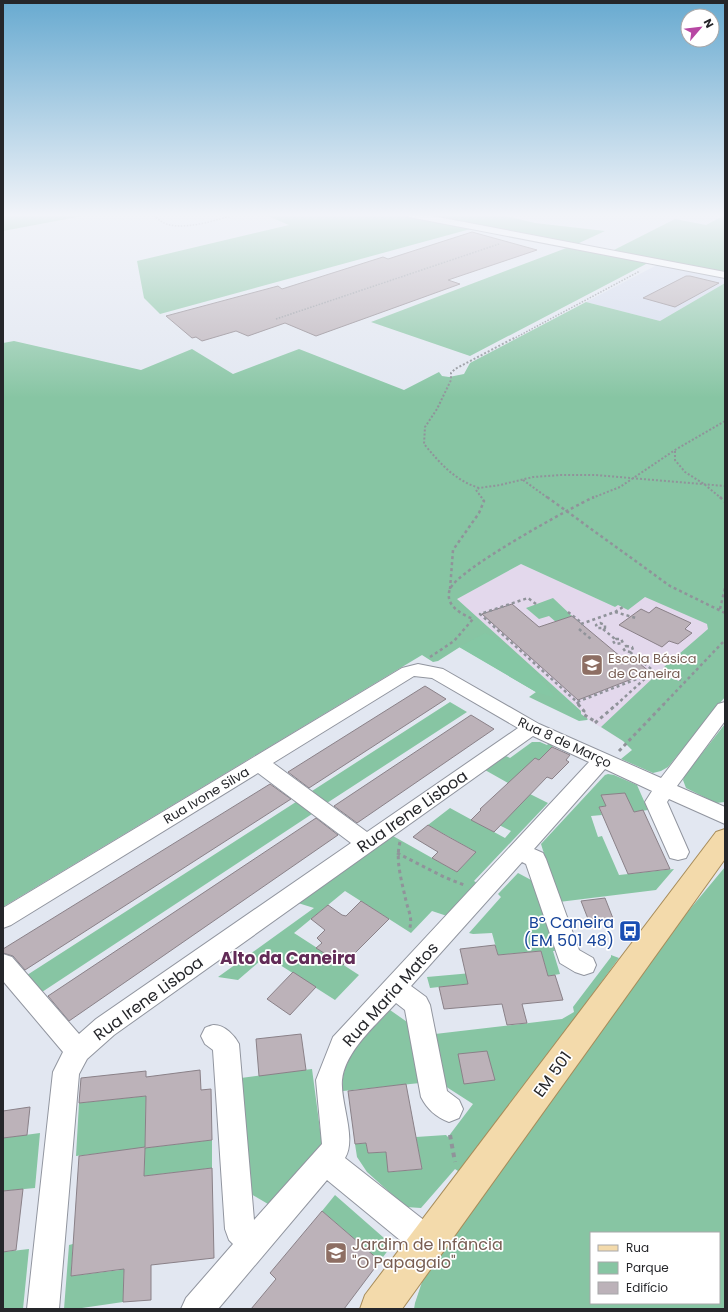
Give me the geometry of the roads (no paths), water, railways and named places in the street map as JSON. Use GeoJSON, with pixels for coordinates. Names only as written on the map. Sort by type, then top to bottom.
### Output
{"type":"FeatureCollection","features":[{"type":"Feature","properties":{"kind":"main road","name":"EM 501"},"geometry":{"type":"LineString","coordinates":[[391,1300],[428,1243],[725,839]]}},
{"type":"Feature","properties":{"kind":"street","name":"Rua 8 de Março"},"geometry":{"type":"LineString","coordinates":[[408,672],[418,670],[437,672],[532,728],[725,816]]}},
{"type":"Feature","properties":{"kind":"street","name":"Rua Ivone Silva"},"geometry":{"type":"LineString","coordinates":[[3,919],[408,672]]}},
{"type":"Feature","properties":{"kind":"street"},"geometry":{"type":"LineString","coordinates":[[678,852],[656,802],[676,771],[725,708]]}},
{"type":"Feature","properties":{"kind":"street","name":"Rua Irene Lisboa"},"geometry":{"type":"LineString","coordinates":[[43,1309],[66,1072],[78,1051],[105,1027],[532,728]]}},
{"type":"Feature","properties":{"kind":"street","name":"Rua Maria Matos"},"geometry":{"type":"LineString","coordinates":[[197,1309],[336,1148],[329,1080],[342,1045],[606,761]]}},
{"type":"Feature","properties":{"kind":"street"},"geometry":{"type":"LineString","coordinates":[[259,763],[366,843]]}},
{"type":"Feature","properties":{"kind":"street"},"geometry":{"type":"LineString","coordinates":[[520,852],[535,859],[569,956],[584,965]]}},
{"type":"Feature","properties":{"kind":"street"},"geometry":{"type":"LineString","coordinates":[[3,964],[78,1051]]}},
{"type":"Feature","properties":{"kind":"street"},"geometry":{"type":"LineString","coordinates":[[394,988],[417,1005],[435,1097],[449,1109]]}},
{"type":"Feature","properties":{"kind":"street"},"geometry":{"type":"LineString","coordinates":[[214,1036],[226,1044],[240,1229],[253,1244]]}},
{"type":"Feature","properties":{"kind":"street"},"geometry":{"type":"LineString","coordinates":[[325,1160],[428,1243]]}},
{"type":"Feature","properties":{"kind":"place","name":"Escola Básica de Caneira"},"geometry":{"type":"Point","coordinates":[592,665]}},
{"type":"Feature","properties":{"kind":"place","name":"Bº Caneira (EM 501 48)"},"geometry":{"type":"Point","coordinates":[630,931]}},
{"type":"Feature","properties":{"kind":"place","name":"Jardim de Infância \"O Papagaio\""},"geometry":{"type":"Point","coordinates":[336,1253]}},
{"type":"Feature","properties":{"kind":"district","name":"Alto da Caneira"},"geometry":{"type":"Point","coordinates":[288,958]}}]}
